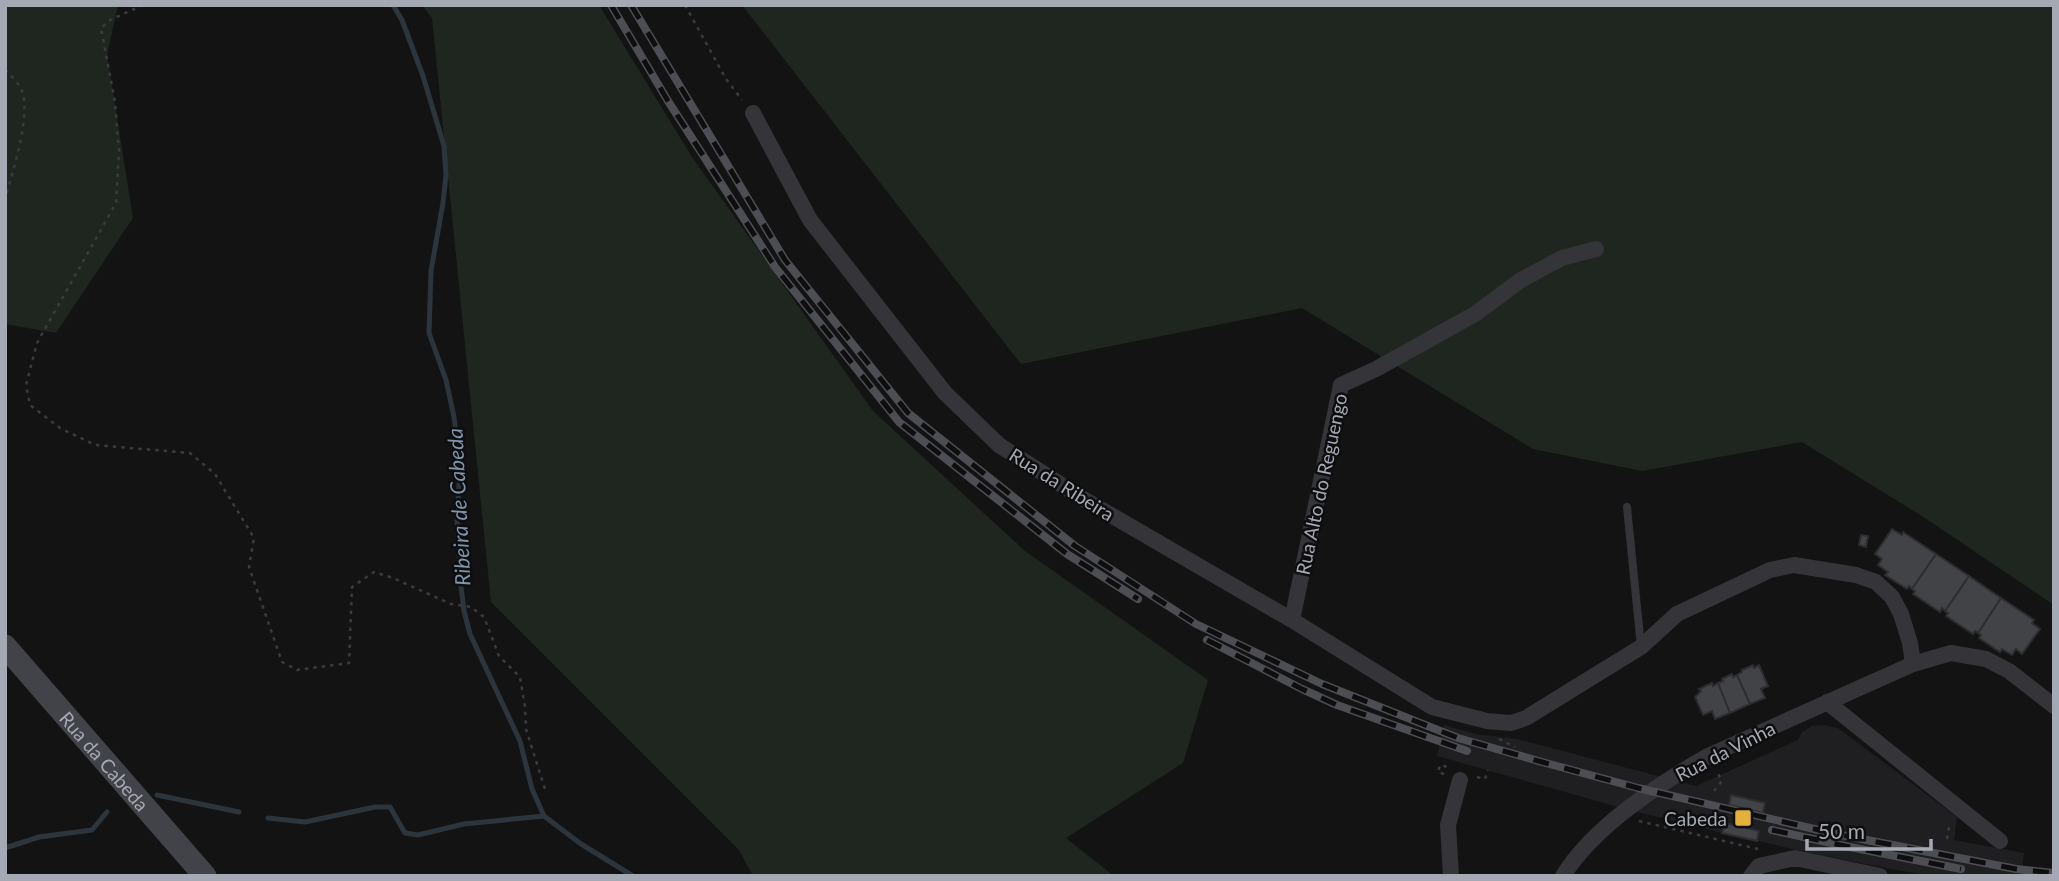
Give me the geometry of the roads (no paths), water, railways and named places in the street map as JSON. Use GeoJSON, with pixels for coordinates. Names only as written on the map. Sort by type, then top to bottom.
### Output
{"type":"FeatureCollection","features":[{"type":"Feature","properties":{"kind":"main road","name":"Rua da Cabeda"},"geometry":{"type":"LineString","coordinates":[[5,646],[205,876]]}},
{"type":"Feature","properties":{"kind":"street","name":"Rua da Ribeira"},"geometry":{"type":"LineString","coordinates":[[753,113],[810,220],[944,393],[999,444],[1085,500],[1292,620],[1432,707],[1486,721],[1511,723],[1526,718],[1641,647],[1677,614],[1770,570],[1794,565],[1856,575],[1876,582],[1892,597],[1901,614],[1913,664]]}},
{"type":"Feature","properties":{"kind":"street","name":"Rua Alto do Reguengo"},"geometry":{"type":"LineString","coordinates":[[1292,620],[1340,384],[1376,369],[1475,314],[1521,280],[1562,258],[1596,248]]}},
{"type":"Feature","properties":{"kind":"street","name":"Rua da Vinha"},"geometry":{"type":"LineString","coordinates":[[1563,876],[1574,858],[1619,816],[1683,770],[1708,755],[1913,664],[1951,653],[1986,659],[2009,671],[2054,706]]}},
{"type":"Feature","properties":{"kind":"street"},"geometry":{"type":"LineString","coordinates":[[1827,702],[2000,841]]}},
{"type":"Feature","properties":{"kind":"street"},"geometry":{"type":"LineString","coordinates":[[1451,876],[1448,825],[1460,779]]}},
{"type":"Feature","properties":{"kind":"street"},"geometry":{"type":"LineString","coordinates":[[1751,876],[1759,866],[1796,858],[1880,876]]}},
{"type":"Feature","properties":{"kind":"lane"},"geometry":{"type":"LineString","coordinates":[[1628,507],[1641,647]]}},
{"type":"Feature","properties":{"kind":"waterway","name":"Ribeira de Cabeda"},"geometry":{"type":"LineString","coordinates":[[393,5],[402,20],[423,76],[444,146],[446,175],[431,271],[429,333],[446,380],[454,417],[460,469],[457,519],[461,586],[470,634],[520,741],[532,789],[544,816],[581,844],[633,876]]}},
{"type":"Feature","properties":{"kind":"waterway"},"geometry":{"type":"LineString","coordinates":[[157,795],[239,812]]}},
{"type":"Feature","properties":{"kind":"waterway"},"geometry":{"type":"LineString","coordinates":[[268,818],[305,822],[375,807],[390,807],[405,833],[418,835],[464,824],[544,816]]}},
{"type":"Feature","properties":{"kind":"waterway"},"geometry":{"type":"LineString","coordinates":[[5,848],[39,837],[92,830],[107,812]]}},
{"type":"Feature","properties":{"kind":"railway"},"geometry":{"type":"LineString","coordinates":[[611,5],[668,101],[775,267],[899,422],[1067,554],[1138,599]]}},
{"type":"Feature","properties":{"kind":"railway"},"geometry":{"type":"LineString","coordinates":[[631,5],[785,260],[908,413],[1075,546],[1196,624],[1322,684],[1458,738],[1638,788],[1836,834],[2016,869],[2054,873]]}},
{"type":"Feature","properties":{"kind":"railway"},"geometry":{"type":"LineString","coordinates":[[1207,640],[1337,705],[1467,751]]}},
{"type":"Feature","properties":{"kind":"railway"},"geometry":{"type":"LineString","coordinates":[[1772,830],[1961,869]]}},
{"type":"Feature","properties":{"kind":"place","name":"Cabeda"},"geometry":{"type":"Point","coordinates":[1743,818]}}]}
